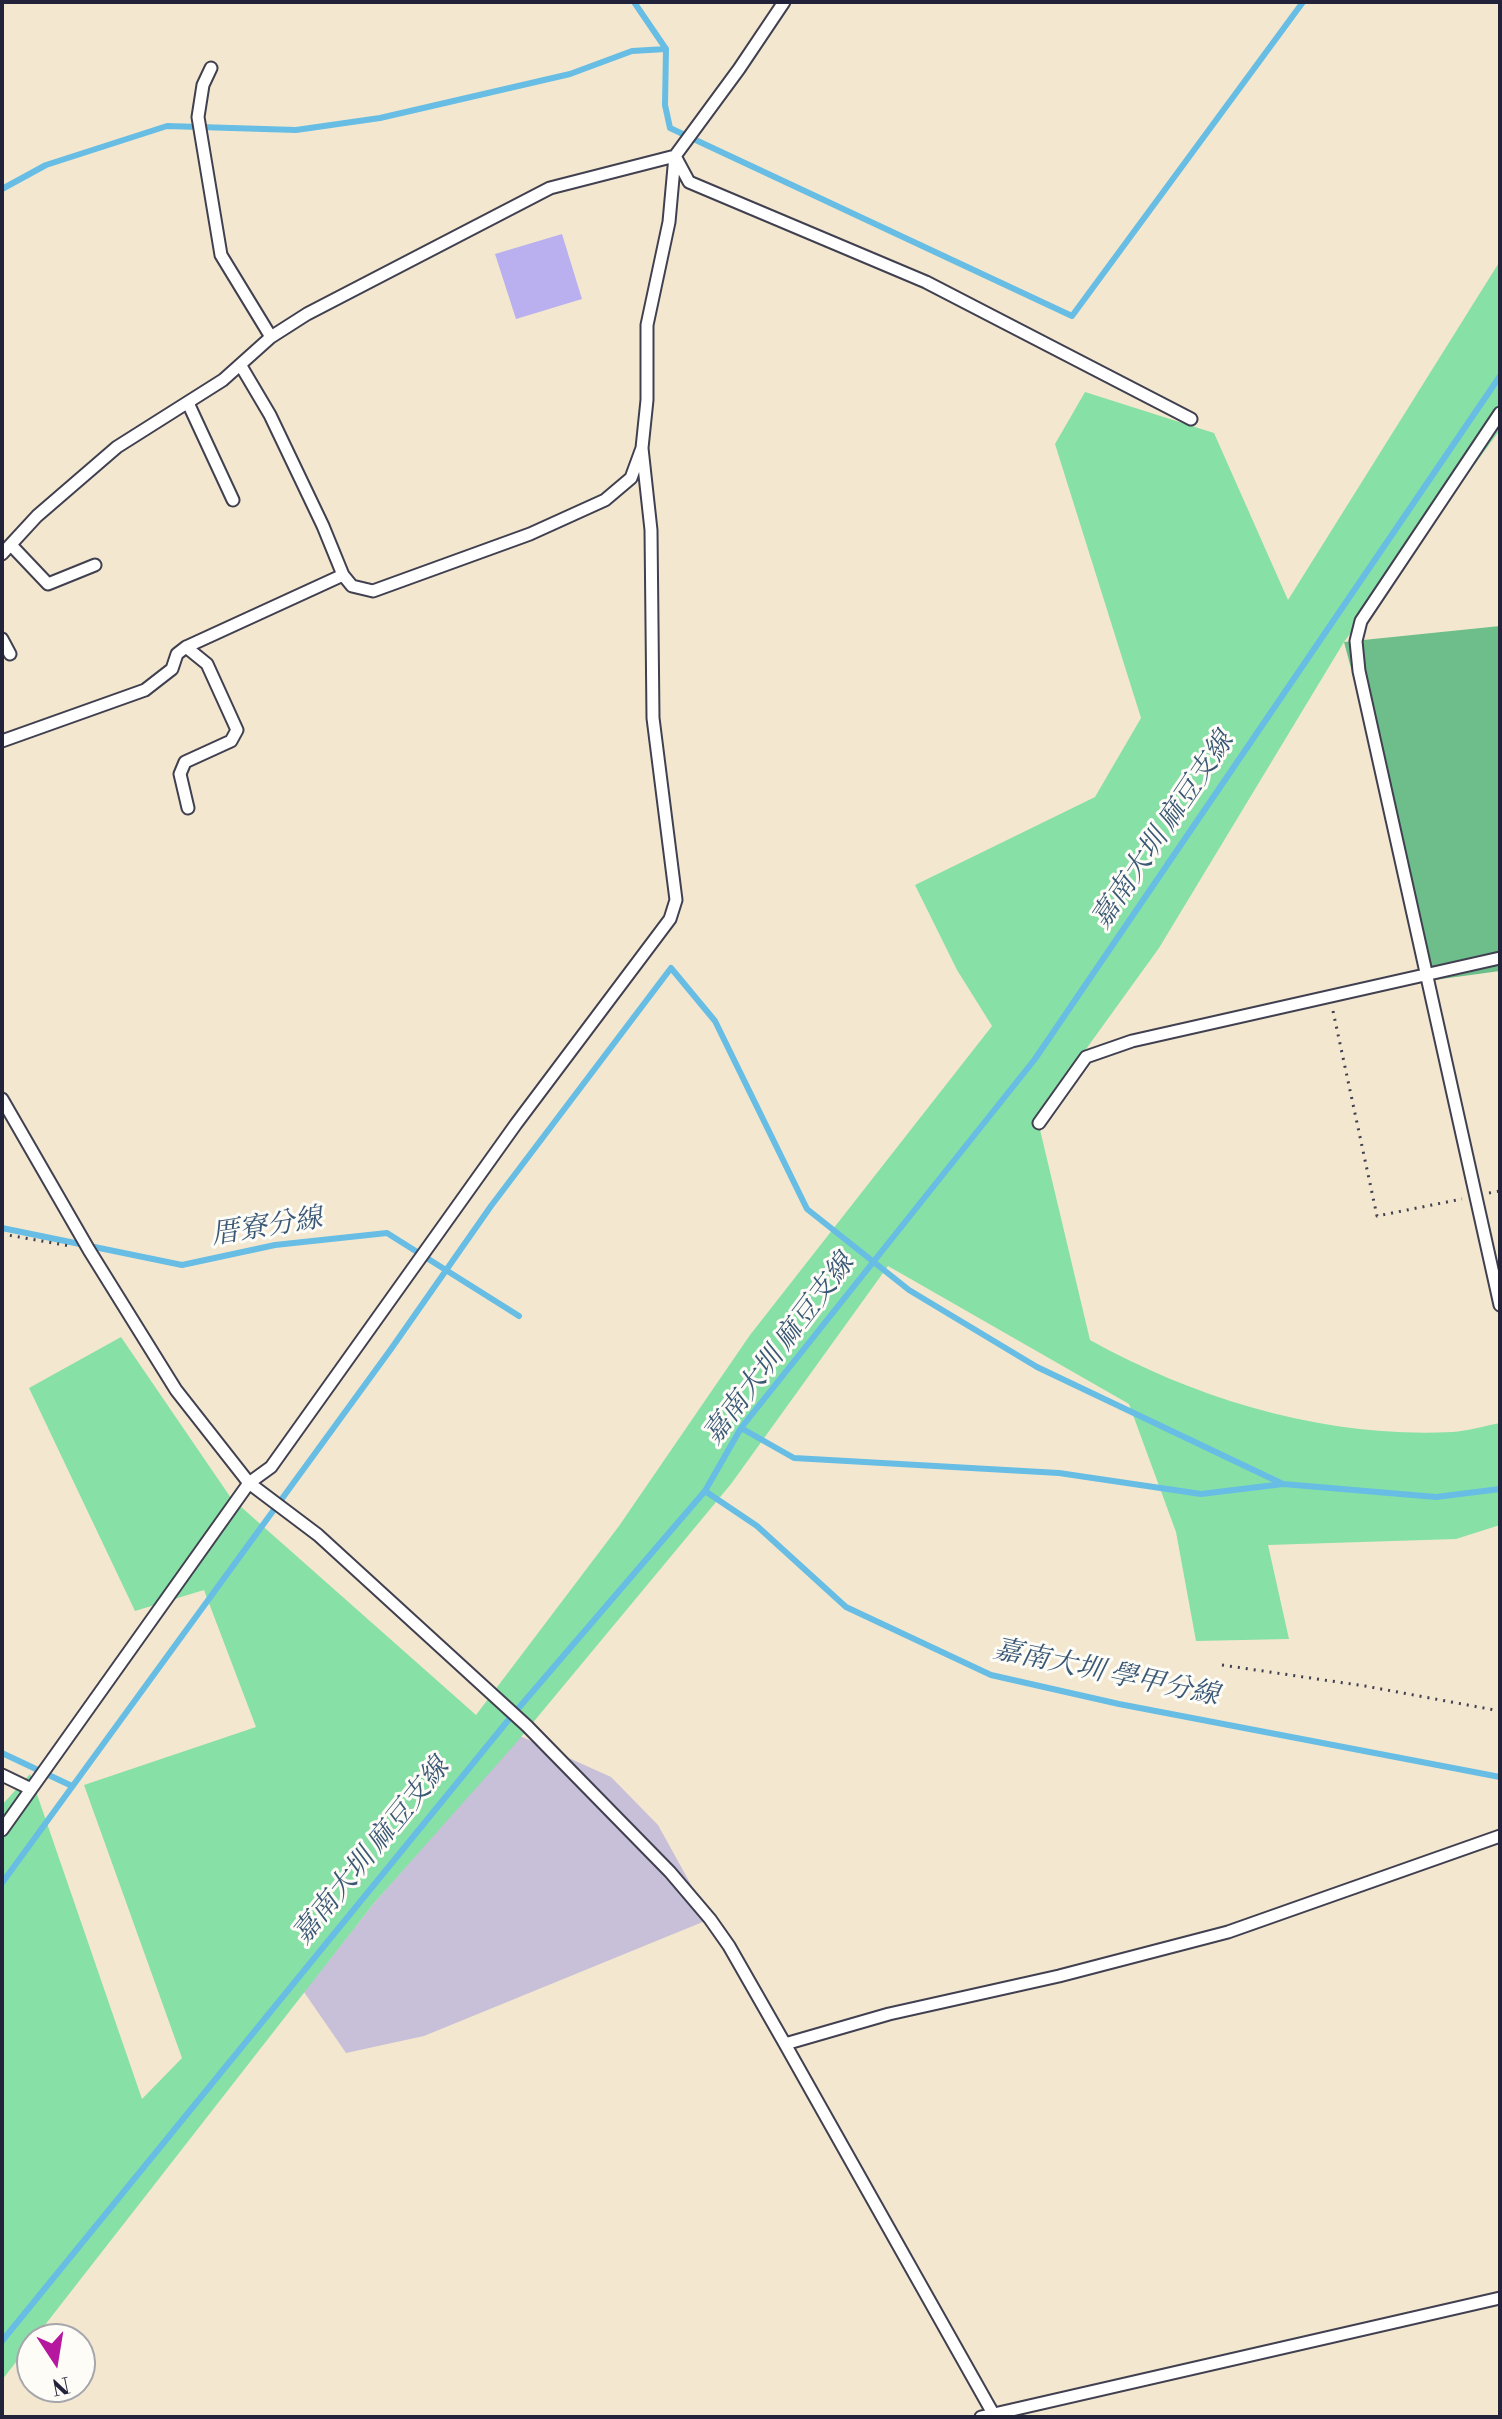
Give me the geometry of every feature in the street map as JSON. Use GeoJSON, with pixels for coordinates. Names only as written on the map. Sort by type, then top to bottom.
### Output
{"type":"FeatureCollection","features":[{"type":"Feature","properties":{"kind":"lane"},"geometry":{"type":"LineString","coordinates":[[2,1830],[249,1483],[271,1467],[516,1124],[670,919],[676,900],[653,718],[651,530],[642,448],[647,400],[647,325],[669,222],[675,156],[784,2]]}},
{"type":"Feature","properties":{"kind":"lane"},"geometry":{"type":"LineString","coordinates":[[211,68],[203,85],[198,117],[221,255],[271,337]]}},
{"type":"Feature","properties":{"kind":"lane"},"geometry":{"type":"LineString","coordinates":[[95,565],[48,584],[7,549],[37,516],[117,447],[241,366],[271,337],[307,314],[550,188],[675,156]]}},
{"type":"Feature","properties":{"kind":"lane"},"geometry":{"type":"LineString","coordinates":[[675,156],[689,182],[926,282],[1191,419]]}},
{"type":"Feature","properties":{"kind":"lane"},"geometry":{"type":"LineString","coordinates":[[241,366],[270,415],[343,575],[352,586],[373,591],[530,534],[605,500],[631,478],[642,448]]}},
{"type":"Feature","properties":{"kind":"lane"},"geometry":{"type":"LineString","coordinates":[[188,403],[233,500]]}},
{"type":"Feature","properties":{"kind":"lane"},"geometry":{"type":"LineString","coordinates":[[1500,413],[1361,621],[1356,641],[1359,671],[1500,1305]]}},
{"type":"Feature","properties":{"kind":"lane"},"geometry":{"type":"LineString","coordinates":[[2,741],[145,690],[172,669],[177,654],[186,647],[343,575]]}},
{"type":"Feature","properties":{"kind":"lane"},"geometry":{"type":"LineString","coordinates":[[2,639],[10,654]]}},
{"type":"Feature","properties":{"kind":"lane"},"geometry":{"type":"LineString","coordinates":[[186,647],[207,664],[237,730],[231,741],[185,762],[180,774],[188,808]]}},
{"type":"Feature","properties":{"kind":"lane"},"geometry":{"type":"LineString","coordinates":[[1039,1123],[1086,1057],[1132,1041],[1500,958]]}},
{"type":"Feature","properties":{"kind":"lane"},"geometry":{"type":"LineString","coordinates":[[2,1099],[89,1250],[176,1390],[249,1483],[318,1535],[527,1726],[670,1872],[729,1946],[995,2416]]}},
{"type":"Feature","properties":{"kind":"lane"},"geometry":{"type":"LineString","coordinates":[[2,1775],[31,1789]]}},
{"type":"Feature","properties":{"kind":"lane"},"geometry":{"type":"LineString","coordinates":[[785,2044],[889,2014],[1059,1976],[1228,1932],[1500,1836]]}},
{"type":"Feature","properties":{"kind":"lane"},"geometry":{"type":"LineString","coordinates":[[981,2417],[1500,2298]]}},
{"type":"Feature","properties":{"kind":"path"},"geometry":{"type":"LineString","coordinates":[[1330,996],[1377,1216],[1500,1191]]}},
{"type":"Feature","properties":{"kind":"path"},"geometry":{"type":"LineString","coordinates":[[2,1234],[89,1250]]}},
{"type":"Feature","properties":{"kind":"path"},"geometry":{"type":"LineString","coordinates":[[1222,1665],[1365,1686],[1500,1711]]}},
{"type":"Feature","properties":{"kind":"shaded area"},"geometry":{"type":"Polygon","coordinates":[[[520,1736],[611,1777],[658,1825],[710,1919],[424,2036],[346,2053],[304,1992],[374,1903],[520,1736]]]}},
{"type":"Feature","properties":{"kind":"green space"},"geometry":{"type":"Polygon","coordinates":[[[1500,261],[1500,430],[1344,642],[1159,948],[1037,1117],[1090,1340],[1175,1381],[1265,1411],[1311,1422],[1405,1432],[1458,1431],[1500,1423],[1500,1525],[1456,1539],[1268,1545],[1289,1639],[1196,1641],[1176,1532],[1129,1404],[888,1266],[731,1484],[516,1743],[374,1903],[46,2323],[16,2323],[16,2362],[2,2380],[2,1805],[30,1774],[142,2099],[182,2058],[84,1785],[256,1727],[204,1590],[135,1611],[29,1388],[121,1337],[231,1498],[476,1715],[619,1526],[750,1335],[992,1026],[957,970],[915,885],[1095,797],[1141,718],[1055,444],[1085,392],[1214,433],[1288,600],[1500,261]]]}},
{"type":"Feature","properties":{"kind":"green space"},"geometry":{"type":"Polygon","coordinates":[[[1500,626],[1500,971],[1434,980],[1344,642],[1500,626]]]}},
{"type":"Feature","properties":{"kind":"building"},"geometry":{"type":"Polygon","coordinates":[[[562,234],[582,299],[516,319],[495,254],[562,234]]]}},
{"type":"Feature","properties":{"kind":"waterway"},"geometry":{"type":"LineString","coordinates":[[634,2],[666,49],[665,105],[670,128],[1072,316],[1303,2]]}},
{"type":"Feature","properties":{"kind":"waterway"},"geometry":{"type":"LineString","coordinates":[[2,189],[46,165],[167,126],[296,130],[380,118],[570,74],[632,51],[666,49]]}},
{"type":"Feature","properties":{"kind":"waterway","name":"嘉南大圳 麻豆支線"},"geometry":{"type":"LineString","coordinates":[[2,2341],[510,1718],[705,1491],[741,1428],[1035,1059],[1500,376]]}},
{"type":"Feature","properties":{"kind":"waterway"},"geometry":{"type":"LineString","coordinates":[[2,1883],[391,1349],[491,1206],[671,968],[715,1021],[807,1209],[909,1290],[1037,1367],[1283,1484]]}},
{"type":"Feature","properties":{"kind":"waterway","name":"厝寮分線"},"geometry":{"type":"LineString","coordinates":[[2,1228],[182,1265],[275,1245],[387,1233],[519,1316]]}},
{"type":"Feature","properties":{"kind":"waterway"},"geometry":{"type":"LineString","coordinates":[[741,1428],[794,1458],[1059,1473],[1201,1494],[1283,1484],[1436,1497],[1500,1489]]}},
{"type":"Feature","properties":{"kind":"waterway","name":"嘉南大圳 學甲分線"},"geometry":{"type":"LineString","coordinates":[[705,1491],[757,1526],[846,1607],[991,1675],[1119,1704],[1500,1777]]}},
{"type":"Feature","properties":{"kind":"waterway"},"geometry":{"type":"LineString","coordinates":[[2,1753],[72,1786]]}}]}
